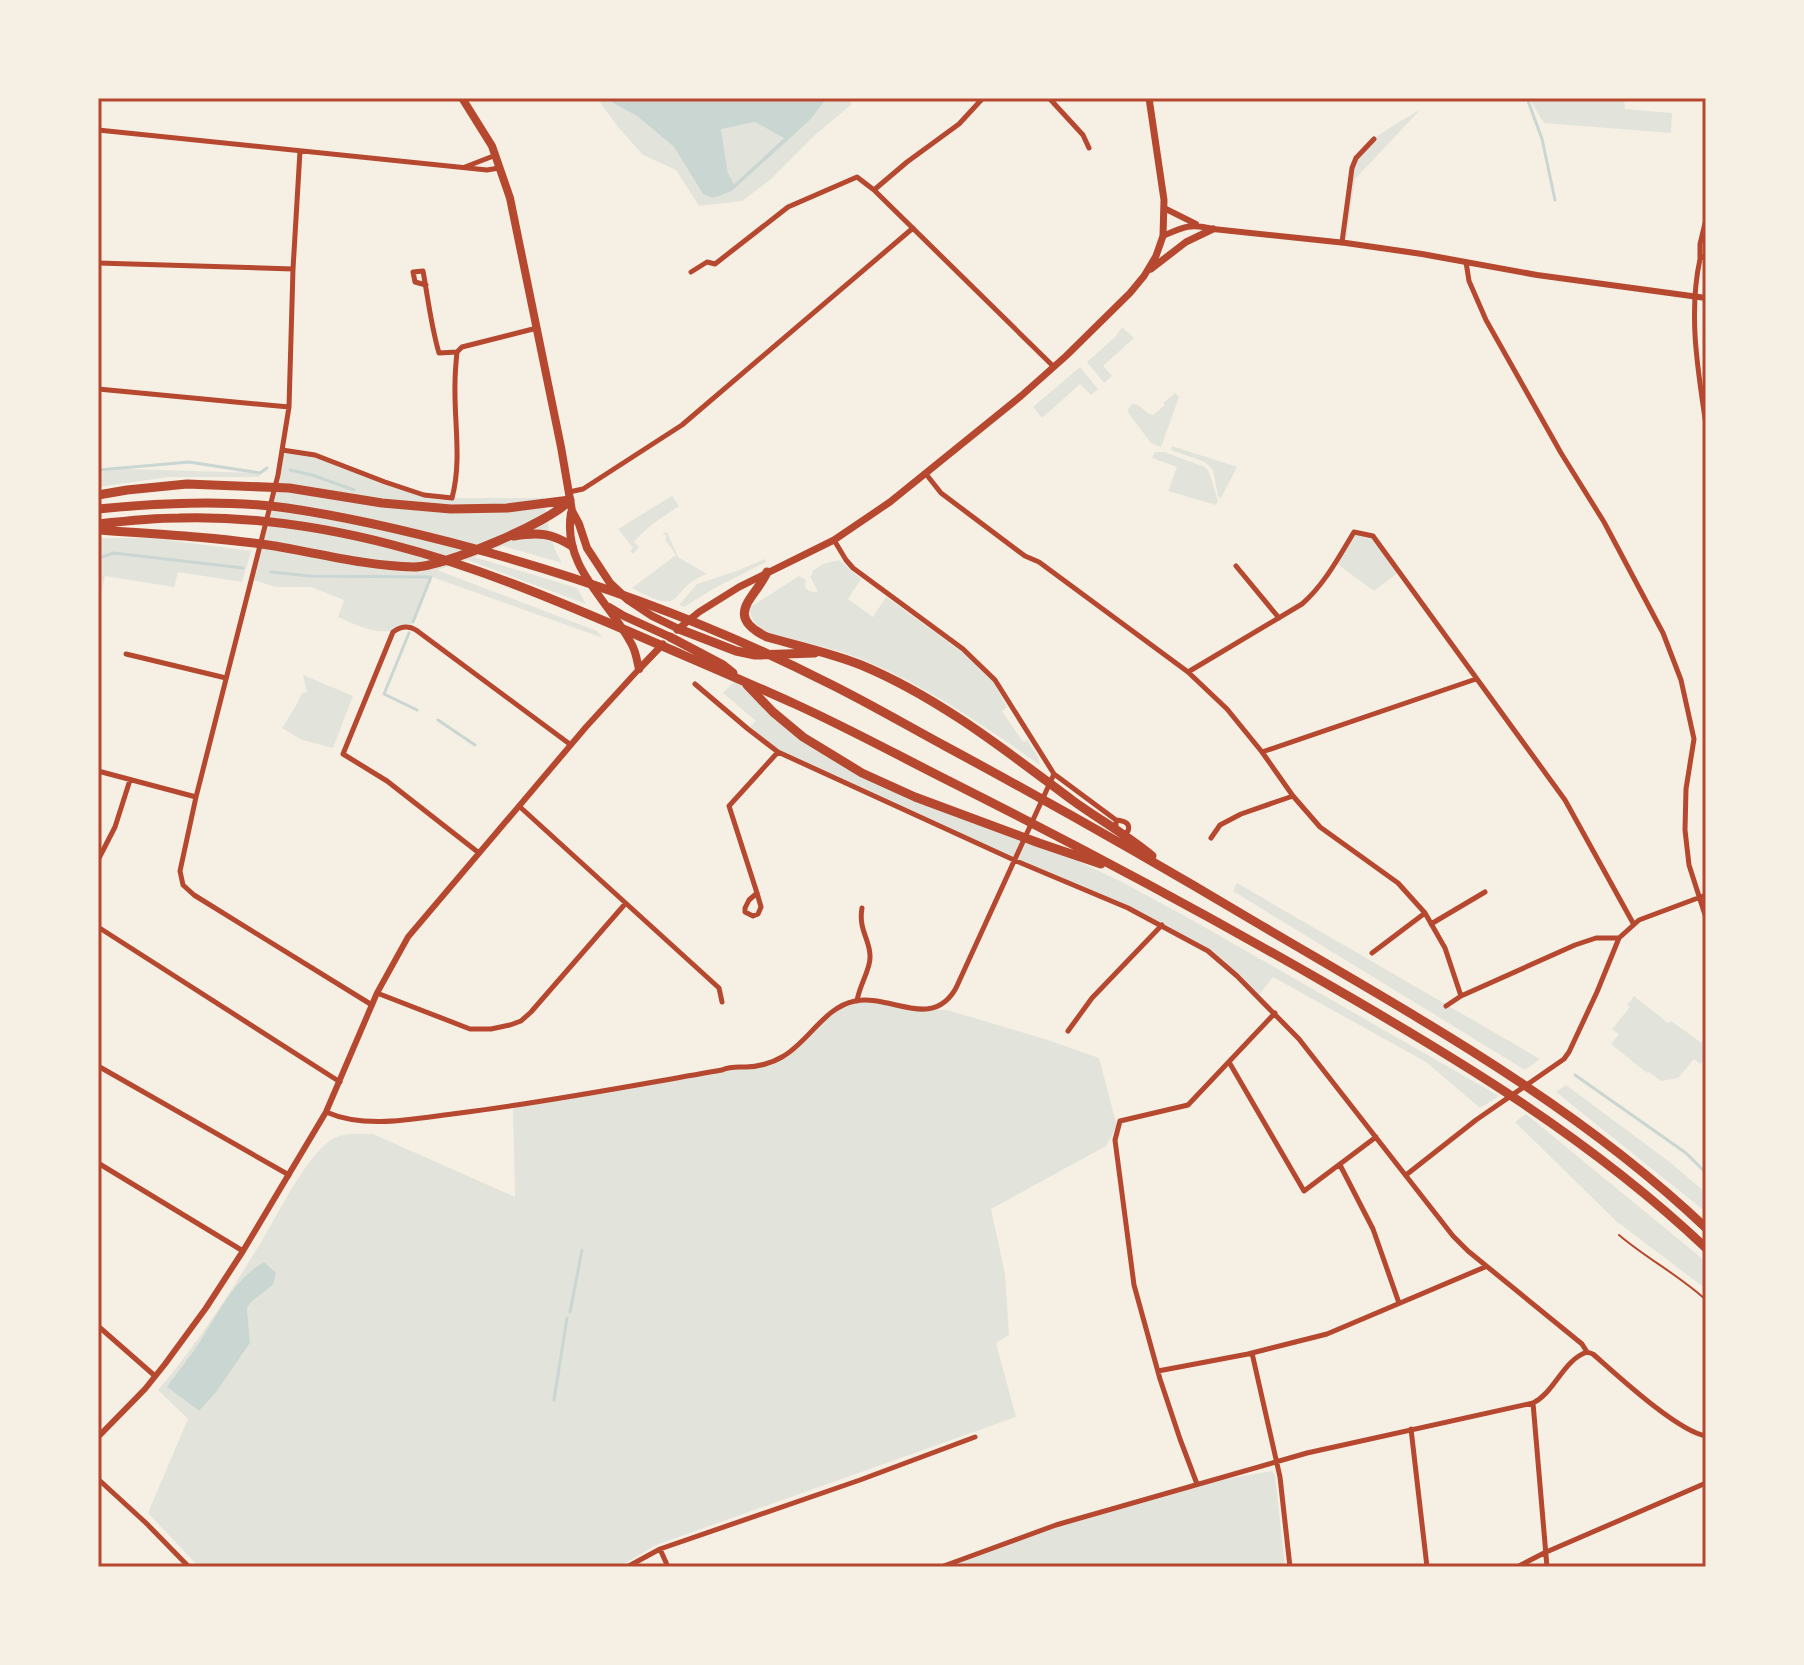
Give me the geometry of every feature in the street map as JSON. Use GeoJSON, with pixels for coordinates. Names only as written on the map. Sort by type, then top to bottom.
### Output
{"type":"FeatureCollection","features":[{"type":"Feature","properties":{"kind":"highway"},"geometry":{"type":"LineString","coordinates":[[98,495],[187,484],[289,488],[382,503],[451,509],[507,508],[569,496]]}},
{"type":"Feature","properties":{"kind":"highway"},"geometry":{"type":"LineString","coordinates":[[98,527],[275,546],[415,567],[451,559],[503,538],[554,514],[569,496]]}},
{"type":"Feature","properties":{"kind":"highway"},"geometry":{"type":"LineString","coordinates":[[98,509],[190,504],[255,506],[363,522],[438,539],[513,559],[612,592],[686,620],[825,681],[1055,805],[1505,1073],[1623,1156],[1706,1228]]}},
{"type":"Feature","properties":{"kind":"highway"},"geometry":{"type":"LineString","coordinates":[[98,527],[179,518],[252,521],[343,534],[397,546],[554,600],[799,706],[1127,872],[1407,1030],[1545,1117],[1641,1189],[1706,1248]]}},
{"type":"Feature","properties":{"kind":"highway"},"geometry":{"type":"LineString","coordinates":[[503,538],[549,534],[572,546]]}},
{"type":"Feature","properties":{"kind":"highway"},"geometry":{"type":"LineString","coordinates":[[767,572],[745,606],[745,616],[758,632],[848,660],[883,675],[961,720],[1141,847],[1173,874]]}},
{"type":"Feature","properties":{"kind":"highway"},"geometry":{"type":"LineString","coordinates":[[679,629],[755,655],[826,653]]}},
{"type":"Feature","properties":{"kind":"highway"},"geometry":{"type":"LineString","coordinates":[[670,637],[723,665],[787,725],[824,751],[873,778],[915,797],[1127,872]]}},
{"type":"Feature","properties":{"kind":"main road"},"geometry":{"type":"LineString","coordinates":[[462,98],[489,139],[510,198],[572,511],[587,548],[610,583],[628,600],[679,629]]}},
{"type":"Feature","properties":{"kind":"main road"},"geometry":{"type":"LineString","coordinates":[[639,669],[670,637],[714,602],[834,540],[890,502],[1054,367],[1125,299],[1147,272],[1163,236],[1164,208],[1149,98]]}},
{"type":"Feature","properties":{"kind":"main road"},"geometry":{"type":"LineString","coordinates":[[1147,272],[1182,245],[1213,229]]}},
{"type":"Feature","properties":{"kind":"main road"},"geometry":{"type":"LineString","coordinates":[[1163,236],[1182,245]]}},
{"type":"Feature","properties":{"kind":"main road"},"geometry":{"type":"LineString","coordinates":[[572,511],[569,526],[572,546],[586,579],[634,647],[639,669]]}},
{"type":"Feature","properties":{"kind":"main road"},"geometry":{"type":"LineString","coordinates":[[605,604],[670,637]]}},
{"type":"Feature","properties":{"kind":"street"},"geometry":{"type":"LineString","coordinates":[[874,190],[959,124],[983,98]]}},
{"type":"Feature","properties":{"kind":"street"},"geometry":{"type":"LineString","coordinates":[[1049,98],[1083,135],[1089,148]]}},
{"type":"Feature","properties":{"kind":"street"},"geometry":{"type":"LineString","coordinates":[[98,130],[464,168],[487,170],[501,167]]}},
{"type":"Feature","properties":{"kind":"street"},"geometry":{"type":"LineString","coordinates":[[1342,242],[1352,168],[1356,158],[1374,139]]}},
{"type":"Feature","properties":{"kind":"street"},"geometry":{"type":"LineString","coordinates":[[300,151],[289,407],[282,450],[180,871],[183,885],[194,895],[372,1005]]}},
{"type":"Feature","properties":{"kind":"street"},"geometry":{"type":"LineString","coordinates":[[464,168],[496,155]]}},
{"type":"Feature","properties":{"kind":"street"},"geometry":{"type":"LineString","coordinates":[[691,272],[707,262],[715,264],[788,207],[857,177],[874,190],[1054,367]]}},
{"type":"Feature","properties":{"kind":"street"},"geometry":{"type":"LineString","coordinates":[[1164,208],[1213,229],[1342,242],[1560,278],[1706,298]]}},
{"type":"Feature","properties":{"kind":"street"},"geometry":{"type":"LineString","coordinates":[[1706,219],[1700,244],[1703,257],[1695,297],[1696,358],[1706,425]]}},
{"type":"Feature","properties":{"kind":"street"},"geometry":{"type":"LineString","coordinates":[[1163,236],[1196,224]]}},
{"type":"Feature","properties":{"kind":"street"},"geometry":{"type":"LineString","coordinates":[[569,496],[683,424],[913,228]]}},
{"type":"Feature","properties":{"kind":"street"},"geometry":{"type":"LineString","coordinates":[[1466,262],[1469,281],[1486,320],[1604,522],[1663,633],[1681,680],[1694,739],[1686,789],[1685,830],[1689,865],[1703,896],[1706,918]]}},
{"type":"Feature","properties":{"kind":"street"},"geometry":{"type":"LineString","coordinates":[[98,263],[293,269]]}},
{"type":"Feature","properties":{"kind":"street"},"geometry":{"type":"LineString","coordinates":[[426,285],[439,353],[457,352]]}},
{"type":"Feature","properties":{"kind":"street"},"geometry":{"type":"LineString","coordinates":[[282,450],[315,455],[424,495],[452,498],[457,478],[457,352],[462,347],[537,328]]}},
{"type":"Feature","properties":{"kind":"street"},"geometry":{"type":"LineString","coordinates":[[98,389],[289,407]]}},
{"type":"Feature","properties":{"kind":"street"},"geometry":{"type":"LineString","coordinates":[[926,474],[941,493],[1188,672],[1227,709],[1320,827],[1394,880],[1425,913],[1445,948],[1461,996]]}},
{"type":"Feature","properties":{"kind":"street"},"geometry":{"type":"LineString","coordinates":[[1188,672],[1310,597],[1336,563],[1354,532],[1373,536],[1565,800],[1633,923]]}},
{"type":"Feature","properties":{"kind":"street"},"geometry":{"type":"LineString","coordinates":[[834,540],[853,568],[963,649],[987,671],[1054,774],[1116,820]]}},
{"type":"Feature","properties":{"kind":"street"},"geometry":{"type":"LineString","coordinates":[[1236,566],[1279,618]]}},
{"type":"Feature","properties":{"kind":"street"},"geometry":{"type":"LineString","coordinates":[[479,853],[387,781],[343,754],[391,634],[399,628],[416,630],[571,745]]}},
{"type":"Feature","properties":{"kind":"street"},"geometry":{"type":"LineString","coordinates":[[126,654],[226,678]]}},
{"type":"Feature","properties":{"kind":"street"},"geometry":{"type":"LineString","coordinates":[[98,1437],[155,1376],[206,1308],[243,1251],[326,1112],[377,993],[408,937],[639,669]]}},
{"type":"Feature","properties":{"kind":"street"},"geometry":{"type":"LineString","coordinates":[[1262,752],[1476,679]]}},
{"type":"Feature","properties":{"kind":"street"},"geometry":{"type":"LineString","coordinates":[[695,684],[778,752],[1014,860],[1128,908],[1208,951],[1275,1013],[1317,1061],[1453,1236],[1485,1267],[1679,1425],[1706,1436]]}},
{"type":"Feature","properties":{"kind":"street"},"geometry":{"type":"LineString","coordinates":[[757,893],[729,806],[778,752]]}},
{"type":"Feature","properties":{"kind":"street"},"geometry":{"type":"LineString","coordinates":[[98,771],[196,797]]}},
{"type":"Feature","properties":{"kind":"street"},"geometry":{"type":"LineString","coordinates":[[326,1112],[368,1121],[407,1119],[513,1106],[763,1064],[782,1058],[843,1005],[867,1000],[934,1009],[948,1002],[956,988],[1054,774]]}},
{"type":"Feature","properties":{"kind":"street"},"geometry":{"type":"LineString","coordinates":[[98,860],[115,827],[130,780]]}},
{"type":"Feature","properties":{"kind":"street"},"geometry":{"type":"LineString","coordinates":[[1211,838],[1220,825],[1241,814],[1293,796]]}},
{"type":"Feature","properties":{"kind":"street"},"geometry":{"type":"LineString","coordinates":[[519,806],[719,988],[722,1002]]}},
{"type":"Feature","properties":{"kind":"street"},"geometry":{"type":"LineString","coordinates":[[1431,924],[1485,892]]}},
{"type":"Feature","properties":{"kind":"street"},"geometry":{"type":"LineString","coordinates":[[1406,1175],[1476,1120],[1564,1059],[1592,1004],[1619,938],[1633,923],[1703,896]]}},
{"type":"Feature","properties":{"kind":"street"},"geometry":{"type":"LineString","coordinates":[[377,993],[470,1029],[510,1025],[531,1012],[625,904]]}},
{"type":"Feature","properties":{"kind":"street"},"geometry":{"type":"LineString","coordinates":[[857,1001],[870,960],[861,927],[862,908]]}},
{"type":"Feature","properties":{"kind":"street"},"geometry":{"type":"LineString","coordinates":[[1372,953],[1425,913]]}},
{"type":"Feature","properties":{"kind":"street"},"geometry":{"type":"LineString","coordinates":[[1068,1031],[1092,998],[1162,925]]}},
{"type":"Feature","properties":{"kind":"street"},"geometry":{"type":"LineString","coordinates":[[98,927],[340,1082]]}},
{"type":"Feature","properties":{"kind":"street"},"geometry":{"type":"LineString","coordinates":[[1446,1006],[1461,996],[1575,945],[1596,938],[1619,938]]}},
{"type":"Feature","properties":{"kind":"street"},"geometry":{"type":"LineString","coordinates":[[1197,1484],[1158,1371],[1134,1285],[1115,1140],[1120,1121],[1188,1105],[1275,1013]]}},
{"type":"Feature","properties":{"kind":"street"},"geometry":{"type":"LineString","coordinates":[[1229,1062],[1304,1191],[1376,1137]]}},
{"type":"Feature","properties":{"kind":"street"},"geometry":{"type":"LineString","coordinates":[[98,1066],[289,1175]]}},
{"type":"Feature","properties":{"kind":"street"},"geometry":{"type":"LineString","coordinates":[[98,1163],[243,1251]]}},
{"type":"Feature","properties":{"kind":"street"},"geometry":{"type":"LineString","coordinates":[[1340,1165],[1373,1229],[1399,1303]]}},
{"type":"Feature","properties":{"kind":"street"},"geometry":{"type":"LineString","coordinates":[[1158,1371],[1252,1353],[1327,1334],[1485,1267]]}},
{"type":"Feature","properties":{"kind":"street"},"geometry":{"type":"LineString","coordinates":[[98,1326],[155,1376]]}},
{"type":"Feature","properties":{"kind":"street"},"geometry":{"type":"LineString","coordinates":[[941,1567],[1056,1525],[1315,1451],[1533,1403],[1543,1398],[1577,1357],[1587,1352]]}},
{"type":"Feature","properties":{"kind":"street"},"geometry":{"type":"LineString","coordinates":[[1252,1353],[1278,1462],[1290,1567]]}},
{"type":"Feature","properties":{"kind":"street"},"geometry":{"type":"LineString","coordinates":[[1533,1403],[1547,1567]]}},
{"type":"Feature","properties":{"kind":"street"},"geometry":{"type":"LineString","coordinates":[[1411,1429],[1427,1567]]}},
{"type":"Feature","properties":{"kind":"street"},"geometry":{"type":"LineString","coordinates":[[627,1567],[660,1549],[975,1437]]}},
{"type":"Feature","properties":{"kind":"street"},"geometry":{"type":"LineString","coordinates":[[98,1479],[189,1567]]}},
{"type":"Feature","properties":{"kind":"street"},"geometry":{"type":"LineString","coordinates":[[1517,1567],[1706,1483]]}},
{"type":"Feature","properties":{"kind":"street"},"geometry":{"type":"LineString","coordinates":[[660,1549],[668,1567]]}},
{"type":"Feature","properties":{"kind":"lane"},"geometry":{"type":"LineString","coordinates":[[1619,1235],[1706,1300]]}},
{"type":"Feature","properties":{"kind":"shaded area"},"geometry":{"type":"Polygon","coordinates":[[[597,98],[610,98],[674,147],[703,194],[713,198],[732,191],[810,120],[827,98],[848,98],[852,104],[815,135],[770,180],[742,201],[699,206],[676,170],[643,155],[597,98]]]}},
{"type":"Feature","properties":{"kind":"shaded area"},"geometry":{"type":"Polygon","coordinates":[[[610,98],[827,98],[810,120],[732,191],[713,198],[703,194],[674,147],[637,116],[613,103],[610,98]],[[755,122],[721,129],[728,173],[734,184],[784,138],[755,122]]]}},
{"type":"Feature","properties":{"kind":"shaded area"},"geometry":{"type":"Polygon","coordinates":[[[1529,98],[1624,98],[1625,109],[1672,113],[1671,133],[1544,123],[1529,98]]]}},
{"type":"Feature","properties":{"kind":"shaded area"},"geometry":{"type":"Polygon","coordinates":[[[1421,109],[1355,179],[1346,243],[1342,242],[1348,190],[1356,160],[1376,138],[1421,109]]]}},
{"type":"Feature","properties":{"kind":"shaded area"},"geometry":{"type":"Polygon","coordinates":[[[755,122],[785,137],[734,184],[728,173],[721,128],[755,122]]]}},
{"type":"Feature","properties":{"kind":"shaded area"},"geometry":{"type":"Polygon","coordinates":[[[1122,327],[1134,338],[1103,366],[1112,376],[1104,383],[1087,362],[1122,327]]]}},
{"type":"Feature","properties":{"kind":"shaded area"},"geometry":{"type":"Polygon","coordinates":[[[1080,367],[1098,389],[1091,395],[1080,384],[1042,418],[1033,407],[1080,367]]]}},
{"type":"Feature","properties":{"kind":"shaded area"},"geometry":{"type":"Polygon","coordinates":[[[1175,393],[1179,397],[1161,447],[1151,443],[1128,409],[1135,404],[1153,415],[1175,393]]]}},
{"type":"Feature","properties":{"kind":"shaded area"},"geometry":{"type":"Polygon","coordinates":[[[1172,446],[1237,467],[1221,498],[1213,470],[1205,462],[1171,450],[1172,446]]]}},
{"type":"Feature","properties":{"kind":"shaded area"},"geometry":{"type":"Polygon","coordinates":[[[282,450],[315,455],[438,498],[542,498],[543,495],[551,539],[562,563],[503,546],[474,557],[577,588],[586,604],[468,560],[437,570],[597,631],[603,638],[432,577],[410,627],[381,631],[338,617],[344,600],[311,587],[275,587],[251,579],[282,450]]]}},
{"type":"Feature","properties":{"kind":"shaded area"},"geometry":{"type":"Polygon","coordinates":[[[1155,452],[1164,452],[1205,467],[1218,501],[1216,505],[1168,491],[1177,467],[1152,458],[1155,452]]]}},
{"type":"Feature","properties":{"kind":"shaded area"},"geometry":{"type":"Polygon","coordinates":[[[98,468],[260,473],[259,477],[169,477],[98,487],[98,468]]]}},
{"type":"Feature","properties":{"kind":"shaded area"},"geometry":{"type":"Polygon","coordinates":[[[672,496],[679,506],[655,522],[634,542],[639,547],[633,554],[630,551],[633,548],[618,529],[672,496]]]}},
{"type":"Feature","properties":{"kind":"shaded area"},"geometry":{"type":"Polygon","coordinates":[[[667,532],[678,557],[707,574],[694,580],[670,601],[662,601],[632,588],[676,555],[665,539],[667,536],[662,534],[667,532]]]}},
{"type":"Feature","properties":{"kind":"shaded area"},"geometry":{"type":"Polygon","coordinates":[[[1354,532],[1373,536],[1399,572],[1374,591],[1336,563],[1354,532]]]}},
{"type":"Feature","properties":{"kind":"shaded area"},"geometry":{"type":"Polygon","coordinates":[[[98,538],[152,538],[251,551],[242,582],[178,572],[174,587],[105,576],[98,607],[98,538]]]}},
{"type":"Feature","properties":{"kind":"shaded area"},"geometry":{"type":"Polygon","coordinates":[[[765,559],[766,562],[684,607],[679,605],[697,584],[765,559]]]}},
{"type":"Feature","properties":{"kind":"shaded area"},"geometry":{"type":"Polygon","coordinates":[[[839,560],[861,579],[848,599],[873,617],[886,597],[973,660],[993,681],[1007,707],[1002,711],[1023,742],[1027,740],[1040,765],[975,720],[883,668],[848,654],[770,634],[756,624],[749,608],[799,576],[806,580],[805,587],[809,591],[818,592],[810,576],[812,571],[839,560]]]}},
{"type":"Feature","properties":{"kind":"shaded area"},"geometry":{"type":"Polygon","coordinates":[[[303,675],[353,696],[333,748],[302,740],[282,728],[302,693],[307,692],[303,675]]]}},
{"type":"Feature","properties":{"kind":"shaded area"},"geometry":{"type":"Polygon","coordinates":[[[736,680],[753,691],[773,712],[844,764],[1039,843],[1120,881],[1499,1096],[1480,1108],[1426,1062],[1273,977],[1258,996],[1208,951],[1128,908],[1014,860],[778,752],[748,729],[756,721],[723,693],[736,680]]]}},
{"type":"Feature","properties":{"kind":"shaded area"},"geometry":{"type":"Polygon","coordinates":[[[1237,883],[1540,1059],[1525,1070],[1233,891],[1237,883]]]}},
{"type":"Feature","properties":{"kind":"shaded area"},"geometry":{"type":"Polygon","coordinates":[[[1634,996],[1668,1023],[1671,1021],[1706,1046],[1706,1058],[1700,1064],[1694,1059],[1678,1078],[1661,1081],[1611,1044],[1619,1034],[1612,1029],[1630,1007],[1627,1005],[1634,996]]]}},
{"type":"Feature","properties":{"kind":"shaded area"},"geometry":{"type":"Polygon","coordinates":[[[857,1001],[947,1010],[1099,1058],[1117,1126],[1106,1146],[991,1209],[1005,1274],[1009,1335],[996,1343],[1016,1417],[656,1545],[619,1567],[199,1567],[148,1513],[188,1419],[158,1390],[228,1296],[303,1171],[331,1140],[346,1135],[373,1134],[515,1197],[513,1106],[746,1067],[782,1058],[836,1009],[857,1001]],[[276,1273],[219,1310],[199,1344],[167,1387],[199,1411],[250,1343],[247,1308],[273,1285],[276,1273]]]}},
{"type":"Feature","properties":{"kind":"shaded area"},"geometry":{"type":"Polygon","coordinates":[[[1566,1085],[1706,1193],[1706,1212],[1556,1092],[1566,1085]]]}},
{"type":"Feature","properties":{"kind":"shaded area"},"geometry":{"type":"Polygon","coordinates":[[[1526,1114],[1699,1256],[1706,1263],[1706,1289],[1616,1221],[1515,1122],[1526,1114]]]}},
{"type":"Feature","properties":{"kind":"shaded area"},"geometry":{"type":"Polygon","coordinates":[[[264,1262],[276,1273],[273,1285],[247,1308],[250,1343],[199,1411],[167,1387],[236,1287],[264,1262]]]}},
{"type":"Feature","properties":{"kind":"shaded area"},"geometry":{"type":"Polygon","coordinates":[[[1272,1471],[1275,1475],[1285,1567],[941,1567],[1032,1532],[1197,1484],[1272,1471]]]}},
{"type":"Feature","properties":{"kind":"waterway"},"geometry":{"type":"LineString","coordinates":[[1527,98],[1542,139],[1555,200]]}},
{"type":"Feature","properties":{"kind":"waterway"},"geometry":{"type":"LineString","coordinates":[[98,470],[189,462],[260,473],[267,468]]}},
{"type":"Feature","properties":{"kind":"waterway"},"geometry":{"type":"LineString","coordinates":[[290,470],[354,490]]}},
{"type":"Feature","properties":{"kind":"waterway"},"geometry":{"type":"LineString","coordinates":[[98,558],[114,553],[243,568]]}},
{"type":"Feature","properties":{"kind":"waterway"},"geometry":{"type":"LineString","coordinates":[[271,572],[310,576],[431,577],[413,622]]}},
{"type":"Feature","properties":{"kind":"waterway"},"geometry":{"type":"LineString","coordinates":[[409,633],[384,694],[417,710]]}},
{"type":"Feature","properties":{"kind":"waterway"},"geometry":{"type":"LineString","coordinates":[[438,720],[475,745]]}},
{"type":"Feature","properties":{"kind":"waterway"},"geometry":{"type":"LineString","coordinates":[[1575,1075],[1686,1153],[1706,1173]]}},
{"type":"Feature","properties":{"kind":"waterway"},"geometry":{"type":"LineString","coordinates":[[570,1312],[582,1250]]}},
{"type":"Feature","properties":{"kind":"waterway"},"geometry":{"type":"LineString","coordinates":[[554,1400],[567,1318]]}}]}
